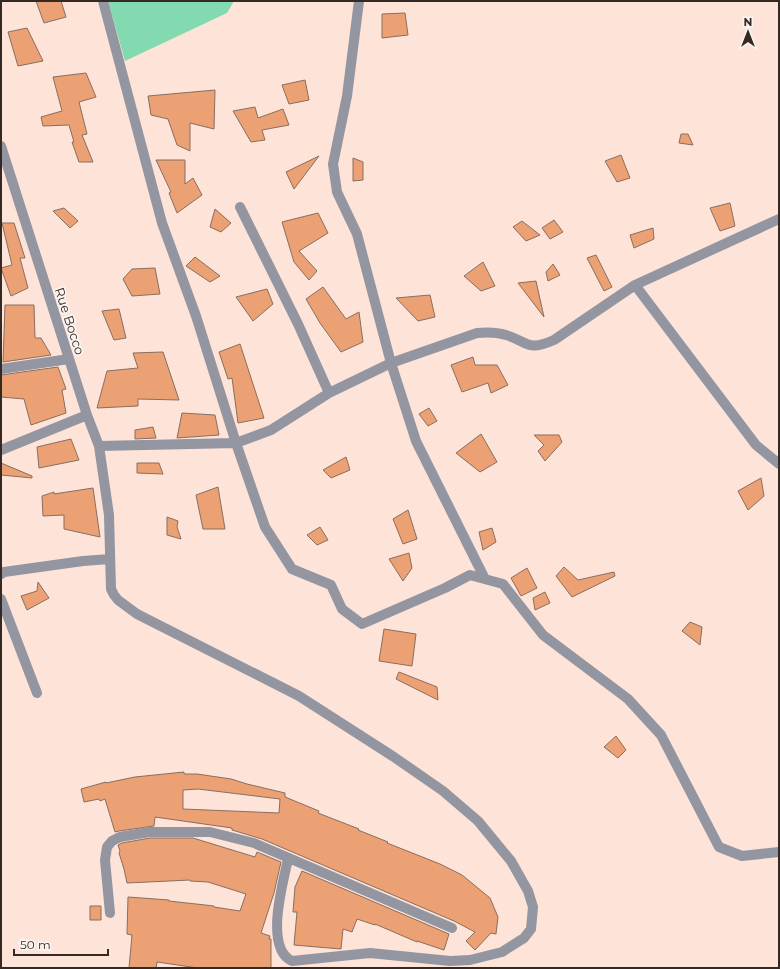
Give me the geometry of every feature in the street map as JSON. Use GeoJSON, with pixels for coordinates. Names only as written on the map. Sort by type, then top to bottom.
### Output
{"type":"FeatureCollection","features":[{"type":"Feature","properties":{"kind":"street"},"geometry":{"type":"LineString","coordinates":[[103,1],[162,223],[196,316],[236,443],[265,527],[292,570],[331,585],[342,609],[362,624],[445,588],[470,575],[503,584],[543,635],[628,699],[661,734],[719,847],[742,856],[779,852]]}},
{"type":"Feature","properties":{"kind":"street"},"geometry":{"type":"LineString","coordinates":[[359,1],[347,96],[333,164],[336,192],[357,234],[391,362],[416,441],[485,579]]}},
{"type":"Feature","properties":{"kind":"street","name":"Rue Bocco"},"geometry":{"type":"LineString","coordinates":[[1,146],[87,415],[99,446],[109,515],[111,589],[114,595],[124,605],[137,614],[299,696],[437,786],[478,821],[511,861],[528,891],[533,907],[530,929],[524,938],[502,952],[470,960],[450,961],[370,953],[292,961],[285,958],[278,944],[277,910],[288,859]]}},
{"type":"Feature","properties":{"kind":"street"},"geometry":{"type":"LineString","coordinates":[[240,207],[298,324],[329,394]]}},
{"type":"Feature","properties":{"kind":"street"},"geometry":{"type":"LineString","coordinates":[[99,446],[236,443],[271,430],[329,394],[391,362],[477,333],[492,332],[507,336],[529,346],[541,346],[554,340],[636,285],[779,219]]}},
{"type":"Feature","properties":{"kind":"street"},"geometry":{"type":"LineString","coordinates":[[636,285],[756,445],[779,464]]}},
{"type":"Feature","properties":{"kind":"street"},"geometry":{"type":"LineString","coordinates":[[1,369],[69,359]]}},
{"type":"Feature","properties":{"kind":"street"},"geometry":{"type":"LineString","coordinates":[[1,450],[87,415]]}},
{"type":"Feature","properties":{"kind":"street"},"geometry":{"type":"LineString","coordinates":[[1,574],[4,572],[83,561],[110,559]]}},
{"type":"Feature","properties":{"kind":"street"},"geometry":{"type":"LineString","coordinates":[[1,599],[37,693]]}},
{"type":"Feature","properties":{"kind":"street"},"geometry":{"type":"LineString","coordinates":[[110,913],[105,860],[107,847],[112,841],[120,837],[149,832],[210,832],[254,844],[452,928]]}},
{"type":"Feature","properties":{"kind":"green space"},"geometry":{"type":"Polygon","coordinates":[[[108,1],[234,1],[227,13],[125,61],[108,1]]]}},
{"type":"Feature","properties":{"kind":"building"},"geometry":{"type":"Polygon","coordinates":[[[36,1],[61,1],[66,17],[44,23],[36,1]]]}},
{"type":"Feature","properties":{"kind":"building"},"geometry":{"type":"Polygon","coordinates":[[[405,13],[408,35],[382,38],[382,14],[405,13]]]}},
{"type":"Feature","properties":{"kind":"building"},"geometry":{"type":"Polygon","coordinates":[[[27,28],[43,61],[18,66],[8,32],[27,28]]]}},
{"type":"Feature","properties":{"kind":"building"},"geometry":{"type":"Polygon","coordinates":[[[86,73],[96,97],[79,102],[87,134],[82,135],[93,162],[79,162],[72,142],[74,142],[69,125],[43,126],[41,117],[62,111],[53,77],[86,73]]]}},
{"type":"Feature","properties":{"kind":"building"},"geometry":{"type":"Polygon","coordinates":[[[305,80],[309,100],[289,104],[282,85],[305,80]]]}},
{"type":"Feature","properties":{"kind":"building"},"geometry":{"type":"Polygon","coordinates":[[[215,90],[214,129],[190,123],[190,151],[177,145],[168,119],[151,115],[148,96],[215,90]]]}},
{"type":"Feature","properties":{"kind":"building"},"geometry":{"type":"Polygon","coordinates":[[[255,107],[258,118],[283,109],[289,125],[262,130],[265,140],[251,142],[233,111],[255,107]]]}},
{"type":"Feature","properties":{"kind":"building"},"geometry":{"type":"Polygon","coordinates":[[[681,134],[688,134],[693,145],[679,143],[681,134]]]}},
{"type":"Feature","properties":{"kind":"building"},"geometry":{"type":"Polygon","coordinates":[[[621,155],[630,178],[617,182],[605,161],[621,155]]]}},
{"type":"Feature","properties":{"kind":"building"},"geometry":{"type":"Polygon","coordinates":[[[319,156],[294,189],[286,172],[319,156]]]}},
{"type":"Feature","properties":{"kind":"building"},"geometry":{"type":"Polygon","coordinates":[[[353,158],[363,162],[363,180],[353,181],[353,158]]]}},
{"type":"Feature","properties":{"kind":"building"},"geometry":{"type":"Polygon","coordinates":[[[156,160],[185,160],[185,184],[193,178],[202,195],[177,213],[169,193],[171,192],[156,160]]]}},
{"type":"Feature","properties":{"kind":"building"},"geometry":{"type":"Polygon","coordinates":[[[730,203],[735,226],[720,231],[710,208],[730,203]]]}},
{"type":"Feature","properties":{"kind":"building"},"geometry":{"type":"Polygon","coordinates":[[[64,208],[78,221],[70,228],[53,211],[64,208]]]}},
{"type":"Feature","properties":{"kind":"building"},"geometry":{"type":"Polygon","coordinates":[[[215,209],[231,223],[221,232],[210,227],[215,209]]]}},
{"type":"Feature","properties":{"kind":"building"},"geometry":{"type":"Polygon","coordinates":[[[318,213],[328,233],[299,251],[317,271],[309,280],[294,262],[282,222],[318,213]]]}},
{"type":"Feature","properties":{"kind":"building"},"geometry":{"type":"Polygon","coordinates":[[[554,220],[563,232],[550,239],[542,228],[554,220]]]}},
{"type":"Feature","properties":{"kind":"building"},"geometry":{"type":"Polygon","coordinates":[[[522,221],[540,235],[526,241],[513,227],[522,221]]]}},
{"type":"Feature","properties":{"kind":"building"},"geometry":{"type":"Polygon","coordinates":[[[2,223],[14,223],[25,258],[20,258],[28,288],[11,296],[1,268],[12,265],[2,223]]]}},
{"type":"Feature","properties":{"kind":"building"},"geometry":{"type":"Polygon","coordinates":[[[653,228],[654,239],[634,248],[630,235],[653,228]]]}},
{"type":"Feature","properties":{"kind":"building"},"geometry":{"type":"Polygon","coordinates":[[[596,255],[612,287],[604,291],[587,258],[596,255]]]}},
{"type":"Feature","properties":{"kind":"building"},"geometry":{"type":"Polygon","coordinates":[[[195,257],[220,276],[210,282],[186,266],[195,257]]]}},
{"type":"Feature","properties":{"kind":"building"},"geometry":{"type":"Polygon","coordinates":[[[483,262],[495,286],[481,291],[464,276],[483,262]]]}},
{"type":"Feature","properties":{"kind":"building"},"geometry":{"type":"Polygon","coordinates":[[[553,264],[560,275],[548,281],[546,272],[553,264]]]}},
{"type":"Feature","properties":{"kind":"building"},"geometry":{"type":"Polygon","coordinates":[[[155,268],[160,294],[132,296],[123,279],[132,269],[155,268]]]}},
{"type":"Feature","properties":{"kind":"building"},"geometry":{"type":"Polygon","coordinates":[[[536,281],[544,317],[518,283],[536,281]]]}},
{"type":"Feature","properties":{"kind":"building"},"geometry":{"type":"Polygon","coordinates":[[[323,287],[346,319],[359,312],[363,342],[341,352],[320,323],[306,299],[323,287]]]}},
{"type":"Feature","properties":{"kind":"building"},"geometry":{"type":"Polygon","coordinates":[[[267,289],[273,304],[253,321],[236,297],[267,289]]]}},
{"type":"Feature","properties":{"kind":"building"},"geometry":{"type":"Polygon","coordinates":[[[430,295],[435,317],[418,321],[396,298],[430,295]]]}},
{"type":"Feature","properties":{"kind":"building"},"geometry":{"type":"Polygon","coordinates":[[[5,305],[34,305],[35,338],[41,338],[51,355],[3,362],[5,305]]]}},
{"type":"Feature","properties":{"kind":"building"},"geometry":{"type":"Polygon","coordinates":[[[119,309],[126,338],[114,340],[102,311],[119,309]]]}},
{"type":"Feature","properties":{"kind":"building"},"geometry":{"type":"Polygon","coordinates":[[[240,344],[264,418],[238,423],[232,378],[228,379],[219,352],[240,344]]]}},
{"type":"Feature","properties":{"kind":"building"},"geometry":{"type":"Polygon","coordinates":[[[163,352],[179,400],[138,399],[138,406],[97,408],[107,371],[138,368],[133,353],[163,352]]]}},
{"type":"Feature","properties":{"kind":"building"},"geometry":{"type":"Polygon","coordinates":[[[473,357],[475,365],[497,365],[508,385],[491,393],[488,383],[462,392],[451,365],[473,357]]]}},
{"type":"Feature","properties":{"kind":"building"},"geometry":{"type":"Polygon","coordinates":[[[58,367],[66,389],[62,390],[66,413],[31,425],[24,399],[1,397],[1,375],[58,367]]]}},
{"type":"Feature","properties":{"kind":"building"},"geometry":{"type":"Polygon","coordinates":[[[429,408],[437,421],[428,426],[419,414],[429,408]]]}},
{"type":"Feature","properties":{"kind":"building"},"geometry":{"type":"Polygon","coordinates":[[[182,413],[215,415],[219,435],[177,438],[182,413]]]}},
{"type":"Feature","properties":{"kind":"building"},"geometry":{"type":"Polygon","coordinates":[[[153,427],[156,438],[135,439],[135,430],[153,427]]]}},
{"type":"Feature","properties":{"kind":"building"},"geometry":{"type":"Polygon","coordinates":[[[481,434],[497,462],[480,472],[456,453],[481,434]]]}},
{"type":"Feature","properties":{"kind":"building"},"geometry":{"type":"Polygon","coordinates":[[[534,435],[559,435],[562,442],[545,461],[538,451],[544,445],[534,435]]]}},
{"type":"Feature","properties":{"kind":"building"},"geometry":{"type":"Polygon","coordinates":[[[71,439],[79,460],[39,468],[37,447],[71,439]]]}},
{"type":"Feature","properties":{"kind":"building"},"geometry":{"type":"Polygon","coordinates":[[[346,457],[350,470],[331,478],[323,470],[346,457]]]}},
{"type":"Feature","properties":{"kind":"building"},"geometry":{"type":"Polygon","coordinates":[[[1,463],[32,476],[32,478],[1,475],[1,463]]]}},
{"type":"Feature","properties":{"kind":"building"},"geometry":{"type":"Polygon","coordinates":[[[137,463],[159,463],[163,474],[137,473],[137,463]]]}},
{"type":"Feature","properties":{"kind":"building"},"geometry":{"type":"Polygon","coordinates":[[[761,478],[764,496],[748,510],[738,491],[761,478]]]}},
{"type":"Feature","properties":{"kind":"building"},"geometry":{"type":"Polygon","coordinates":[[[218,487],[225,529],[203,529],[196,495],[218,487]]]}},
{"type":"Feature","properties":{"kind":"building"},"geometry":{"type":"Polygon","coordinates":[[[93,488],[100,537],[64,529],[64,515],[43,516],[42,496],[54,492],[54,494],[93,488]]]}},
{"type":"Feature","properties":{"kind":"building"},"geometry":{"type":"Polygon","coordinates":[[[408,510],[417,539],[403,544],[393,519],[408,510]]]}},
{"type":"Feature","properties":{"kind":"building"},"geometry":{"type":"Polygon","coordinates":[[[167,517],[178,521],[177,527],[181,539],[167,535],[167,517]]]}},
{"type":"Feature","properties":{"kind":"building"},"geometry":{"type":"Polygon","coordinates":[[[320,527],[328,540],[317,545],[307,535],[320,527]]]}},
{"type":"Feature","properties":{"kind":"building"},"geometry":{"type":"Polygon","coordinates":[[[492,528],[496,542],[483,550],[479,532],[492,528]]]}},
{"type":"Feature","properties":{"kind":"building"},"geometry":{"type":"Polygon","coordinates":[[[409,553],[412,568],[403,581],[389,559],[409,553]]]}},
{"type":"Feature","properties":{"kind":"building"},"geometry":{"type":"Polygon","coordinates":[[[564,567],[578,580],[614,572],[615,576],[572,597],[556,576],[564,567]]]}},
{"type":"Feature","properties":{"kind":"building"},"geometry":{"type":"Polygon","coordinates":[[[527,568],[537,588],[521,596],[511,578],[527,568]]]}},
{"type":"Feature","properties":{"kind":"building"},"geometry":{"type":"Polygon","coordinates":[[[38,582],[49,598],[27,610],[21,596],[37,591],[38,582]]]}},
{"type":"Feature","properties":{"kind":"building"},"geometry":{"type":"Polygon","coordinates":[[[545,592],[550,603],[535,610],[533,598],[545,592]]]}},
{"type":"Feature","properties":{"kind":"building"},"geometry":{"type":"Polygon","coordinates":[[[690,622],[702,627],[700,645],[682,631],[690,622]]]}},
{"type":"Feature","properties":{"kind":"building"},"geometry":{"type":"Polygon","coordinates":[[[384,629],[416,634],[412,666],[379,661],[384,629]]]}},
{"type":"Feature","properties":{"kind":"building"},"geometry":{"type":"Polygon","coordinates":[[[399,672],[437,687],[438,700],[396,679],[399,672]]]}},
{"type":"Feature","properties":{"kind":"building"},"geometry":{"type":"Polygon","coordinates":[[[616,736],[626,750],[618,758],[604,747],[616,736]]]}},
{"type":"Feature","properties":{"kind":"building"},"geometry":{"type":"Polygon","coordinates":[[[184,772],[184,774],[197,774],[231,779],[285,793],[285,797],[319,811],[318,813],[359,829],[358,830],[440,864],[462,875],[490,898],[498,917],[496,934],[491,933],[475,950],[466,941],[475,932],[454,921],[262,839],[232,830],[232,828],[155,817],[154,826],[115,832],[105,799],[100,801],[99,799],[84,802],[81,789],[106,782],[135,777],[184,772]],[[198,789],[183,790],[183,809],[279,813],[280,799],[198,789]]]}},
{"type":"Feature","properties":{"kind":"building"},"geometry":{"type":"Polygon","coordinates":[[[150,838],[193,838],[255,857],[257,852],[281,862],[274,893],[261,933],[270,936],[269,939],[271,939],[271,968],[198,968],[157,962],[156,968],[129,968],[132,935],[127,934],[128,897],[169,900],[240,911],[246,894],[208,882],[190,880],[127,883],[118,845],[150,838]]]}},
{"type":"Feature","properties":{"kind":"building"},"geometry":{"type":"Polygon","coordinates":[[[302,871],[449,934],[444,950],[417,942],[375,924],[357,919],[352,932],[343,929],[341,949],[294,945],[297,912],[293,912],[295,887],[302,871]]]}},
{"type":"Feature","properties":{"kind":"building"},"geometry":{"type":"Polygon","coordinates":[[[90,906],[101,906],[101,920],[90,920],[90,906]]]}}]}
